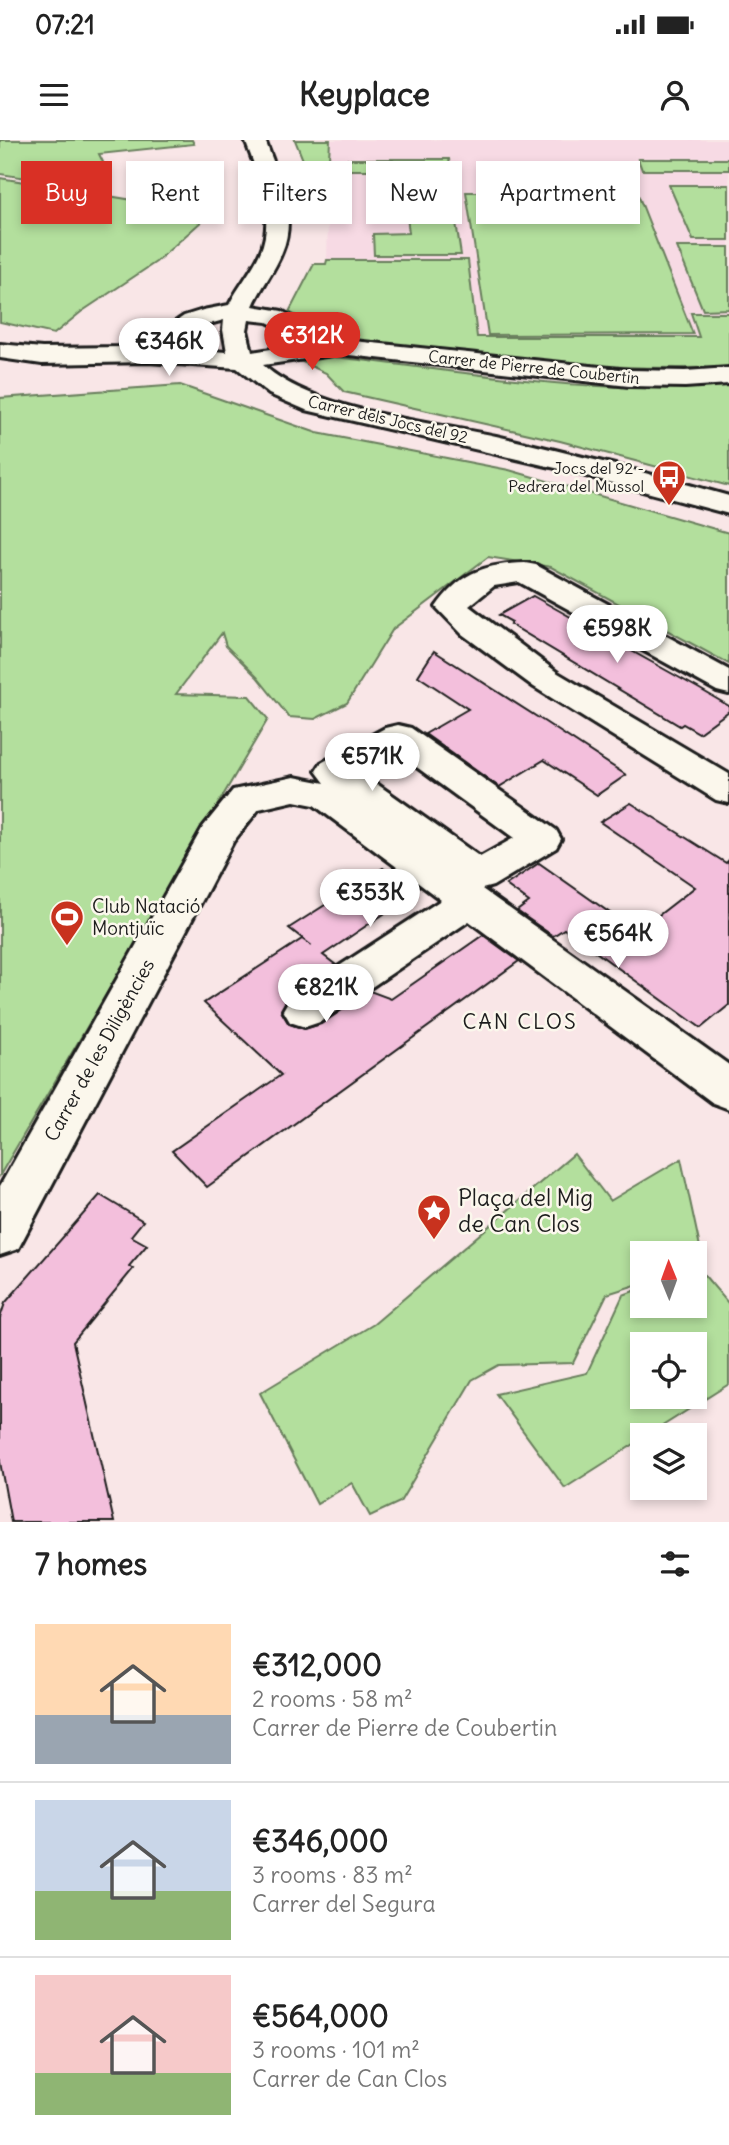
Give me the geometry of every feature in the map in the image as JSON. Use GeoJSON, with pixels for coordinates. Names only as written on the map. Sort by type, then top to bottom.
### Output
{"type":"FeatureCollection","features":[{"type":"Feature","properties":{"kind":"street"},"geometry":{"type":"LineString","coordinates":[[246,361],[237,346],[235,328],[239,311],[270,256],[278,226],[273,196],[255,140]]}},
{"type":"Feature","properties":{"kind":"street"},"geometry":{"type":"LineString","coordinates":[[0,351],[42,356],[93,354],[177,332],[193,321],[239,311]]}},
{"type":"Feature","properties":{"kind":"street","name":"Carrer de Pierre de Coubertin"},"geometry":{"type":"LineString","coordinates":[[239,311],[274,316],[291,327],[340,347]]}},
{"type":"Feature","properties":{"kind":"street"},"geometry":{"type":"LineString","coordinates":[[279,354],[295,340],[291,327]]}},
{"type":"Feature","properties":{"kind":"street"},"geometry":{"type":"LineString","coordinates":[[177,332],[176,343],[185,356]]}},
{"type":"Feature","properties":{"kind":"street","name":"Carrer de Pierre de Coubertin"},"geometry":{"type":"LineString","coordinates":[[93,354],[185,356],[246,361],[340,347],[629,378],[685,379],[729,376]]}},
{"type":"Feature","properties":{"kind":"street","name":"Carrer dels Jocs del 92"},"geometry":{"type":"LineString","coordinates":[[246,361],[264,379],[293,396],[596,467],[729,505]]}},
{"type":"Feature","properties":{"kind":"street"},"geometry":{"type":"LineString","coordinates":[[729,684],[525,572],[498,572],[460,595],[452,607],[468,625],[546,680],[729,791]]}},
{"type":"Feature","properties":{"kind":"street"},"geometry":{"type":"LineString","coordinates":[[398,736],[542,839],[479,876],[334,771],[398,736]]}},
{"type":"Feature","properties":{"kind":"street","name":"Carrer de les Diligències"},"geometry":{"type":"LineString","coordinates":[[0,1233],[217,836],[246,799],[294,789],[325,795],[469,901]]}},
{"type":"Feature","properties":{"kind":"street"},"geometry":{"type":"LineString","coordinates":[[305,1010],[469,901],[729,1090]]}},
{"type":"Feature","properties":{"kind":"shaded area"},"geometry":{"type":"Polygon","coordinates":[[[330,140],[729,140],[729,313],[691,313],[700,337],[477,337],[468,260],[327,260],[328,224],[352,224],[352,161],[329,161],[330,140]]]}},
{"type":"Feature","properties":{"kind":"green space"},"geometry":{"type":"Polygon","coordinates":[[[0,140],[192,140],[194,144],[99,154],[102,161],[21,161],[21,177],[0,174],[0,140]]]}},
{"type":"Feature","properties":{"kind":"green space"},"geometry":{"type":"Polygon","coordinates":[[[295,140],[330,140],[329,159],[449,161],[366,161],[366,170],[352,170],[352,161],[303,161],[295,140]]]}},
{"type":"Feature","properties":{"kind":"green space"},"geometry":{"type":"Polygon","coordinates":[[[638,159],[729,159],[729,170],[642,170],[638,159]]]}},
{"type":"Feature","properties":{"kind":"green space"},"geometry":{"type":"Polygon","coordinates":[[[0,178],[21,181],[21,224],[112,224],[112,197],[126,199],[126,224],[199,224],[156,262],[81,312],[54,334],[0,322],[0,178]]]}},
{"type":"Feature","properties":{"kind":"green space"},"geometry":{"type":"Polygon","coordinates":[[[669,185],[729,185],[729,240],[693,240],[669,185]]]}},
{"type":"Feature","properties":{"kind":"green space"},"geometry":{"type":"Polygon","coordinates":[[[466,192],[476,192],[476,224],[640,224],[640,200],[693,334],[488,335],[466,192]]]}},
{"type":"Feature","properties":{"kind":"green space"},"geometry":{"type":"Polygon","coordinates":[[[408,224],[456,224],[461,255],[374,255],[373,234],[409,233],[408,224]]]}},
{"type":"Feature","properties":{"kind":"green space"},"geometry":{"type":"Polygon","coordinates":[[[677,247],[729,247],[729,309],[703,310],[677,247]]]}},
{"type":"Feature","properties":{"kind":"green space"},"geometry":{"type":"Polygon","coordinates":[[[327,260],[468,260],[477,337],[699,337],[691,313],[729,313],[729,367],[588,365],[494,358],[354,341],[327,333],[289,312],[314,264],[326,264],[327,260]]]}},
{"type":"Feature","properties":{"kind":"green space"},"geometry":{"type":"Polygon","coordinates":[[[325,356],[578,385],[679,388],[729,385],[729,486],[560,441],[344,392],[326,373],[300,361],[325,356]]]}},
{"type":"Feature","properties":{"kind":"green space"},"geometry":{"type":"Polygon","coordinates":[[[180,385],[317,433],[509,470],[729,533],[729,664],[551,567],[488,557],[393,629],[347,703],[315,719],[289,717],[257,677],[226,646],[222,633],[176,694],[249,696],[268,719],[0,1175],[0,398],[180,385]]]}},
{"type":"Feature","properties":{"kind":"green space"},"geometry":{"type":"Polygon","coordinates":[[[574,1154],[610,1201],[681,1159],[699,1241],[630,1241],[630,1287],[607,1294],[573,1363],[499,1365],[472,1380],[400,1502],[370,1516],[352,1483],[317,1504],[260,1393],[374,1324],[574,1154]]]}},
{"type":"Feature","properties":{"kind":"green space"},"geometry":{"type":"Polygon","coordinates":[[[707,1278],[729,1304],[729,1384],[707,1398],[707,1332],[630,1332],[630,1409],[689,1409],[667,1423],[630,1423],[630,1447],[565,1488],[496,1394],[587,1373],[623,1295],[630,1292],[630,1318],[707,1318],[707,1278]]]}},
{"type":"Feature","properties":{"kind":"building"},"geometry":{"type":"Polygon","coordinates":[[[533,596],[729,706],[729,711],[699,733],[683,724],[680,726],[499,615],[533,596]]]}},
{"type":"Feature","properties":{"kind":"building"},"geometry":{"type":"Polygon","coordinates":[[[434,651],[626,775],[597,795],[544,760],[499,787],[425,734],[468,709],[418,676],[434,651]]]}},
{"type":"Feature","properties":{"kind":"building"},"geometry":{"type":"Polygon","coordinates":[[[631,803],[726,863],[729,860],[729,1005],[701,1028],[564,929],[553,936],[517,911],[529,902],[506,885],[539,863],[637,932],[695,887],[600,822],[631,803]]]}},
{"type":"Feature","properties":{"kind":"building"},"geometry":{"type":"Polygon","coordinates":[[[383,868],[415,893],[323,955],[336,965],[288,997],[281,1011],[289,1024],[304,1029],[321,1024],[370,991],[391,999],[483,935],[519,961],[207,1187],[172,1151],[281,1075],[204,1003],[302,939],[312,946],[289,928],[383,868]]]}},
{"type":"Feature","properties":{"kind":"building"},"geometry":{"type":"Polygon","coordinates":[[[100,1195],[143,1221],[131,1236],[147,1245],[129,1266],[133,1269],[73,1342],[114,1522],[11,1522],[0,1462],[0,1318],[5,1303],[100,1195]]]}},
{"type":"Feature","properties":{"kind":"place","name":"Jocs del 92 - Pedrera del Mussol"},"geometry":{"type":"Point","coordinates":[669,507]}},
{"type":"Feature","properties":{"kind":"place","name":"Club Natació Montjuïc"},"geometry":{"type":"Point","coordinates":[67,947]}},
{"type":"Feature","properties":{"kind":"place","name":"Plaça del Mig de Can Clos"},"geometry":{"type":"Point","coordinates":[434,1241]}},
{"type":"Feature","properties":{"kind":"district","name":"CAN CLOS"},"geometry":{"type":"Point","coordinates":[520,1022]}}]}
